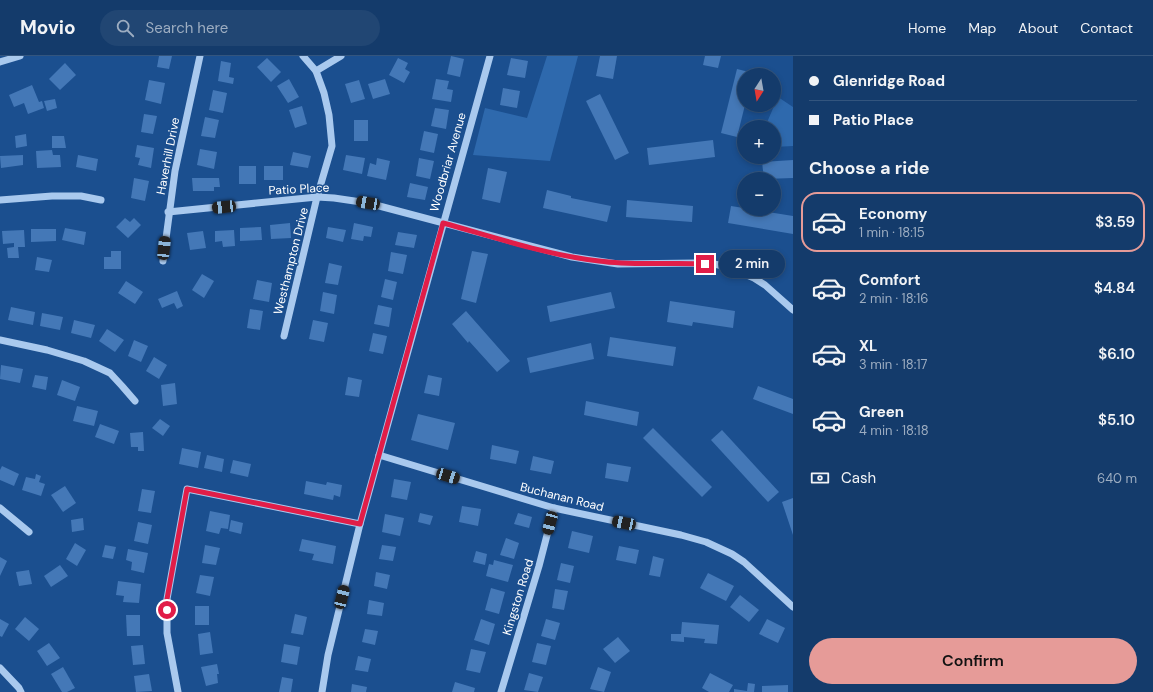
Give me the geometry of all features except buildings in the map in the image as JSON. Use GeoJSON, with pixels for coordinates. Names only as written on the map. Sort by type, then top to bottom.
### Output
{"type":"FeatureCollection","features":[{"type":"Feature","properties":{"kind":"street"},"geometry":{"type":"LineString","coordinates":[[0,62],[20,56]]}},
{"type":"Feature","properties":{"kind":"street","name":"Haverhill Drive"},"geometry":{"type":"LineString","coordinates":[[163,261],[168,212],[175,171],[200,56]]}},
{"type":"Feature","properties":{"kind":"street","name":"Westhampton Drive"},"geometry":{"type":"LineString","coordinates":[[284,336],[317,197],[332,146],[329,115],[324,93],[316,71],[303,56]]}},
{"type":"Feature","properties":{"kind":"street"},"geometry":{"type":"LineString","coordinates":[[316,71],[341,56]]}},
{"type":"Feature","properties":{"kind":"street","name":"Woodbriar Avenue"},"geometry":{"type":"LineString","coordinates":[[322,692],[328,655],[360,524],[490,56]]}},
{"type":"Feature","properties":{"kind":"street"},"geometry":{"type":"LineString","coordinates":[[0,200],[81,196],[101,200]]}},
{"type":"Feature","properties":{"kind":"street","name":"Patio Place"},"geometry":{"type":"LineString","coordinates":[[168,212],[317,197],[368,203],[572,257],[624,264],[714,264],[728,267],[754,278],[765,285],[793,310]]}},
{"type":"Feature","properties":{"kind":"street"},"geometry":{"type":"LineString","coordinates":[[0,340],[47,350],[84,361],[110,373],[135,401]]}},
{"type":"Feature","properties":{"kind":"street","name":"Buchanan Road"},"geometry":{"type":"LineString","coordinates":[[379,455],[554,508],[681,535],[706,542],[732,554],[744,562],[793,607]]}},
{"type":"Feature","properties":{"kind":"street"},"geometry":{"type":"LineString","coordinates":[[178,692],[167,633],[167,599],[187,489],[360,524]]}},
{"type":"Feature","properties":{"kind":"street"},"geometry":{"type":"LineString","coordinates":[[0,508],[29,532]]}},
{"type":"Feature","properties":{"kind":"street","name":"Kingston Road"},"geometry":{"type":"LineString","coordinates":[[501,692],[539,566],[554,508]]}},
{"type":"Feature","properties":{"kind":"street"},"geometry":{"type":"LineString","coordinates":[[0,668],[21,692]]}},
{"type":"Feature","properties":{"kind":"shaded area"},"geometry":{"type":"Polygon","coordinates":[[[547,56],[578,56],[550,161],[473,155],[485,108],[527,118],[547,56]]]}},
{"type":"Feature","properties":{"kind":"shaded area"},"geometry":{"type":"Polygon","coordinates":[[[781,99],[793,107],[793,146],[781,147],[781,120],[768,120],[772,112],[781,112],[781,99]]]}},
{"type":"Feature","properties":{"kind":"route"},"geometry":{"type":"LineString","coordinates":[[167,610],[167,599],[187,489],[360,524],[443,223],[572,257],[618,264],[705,264]]}}]}
